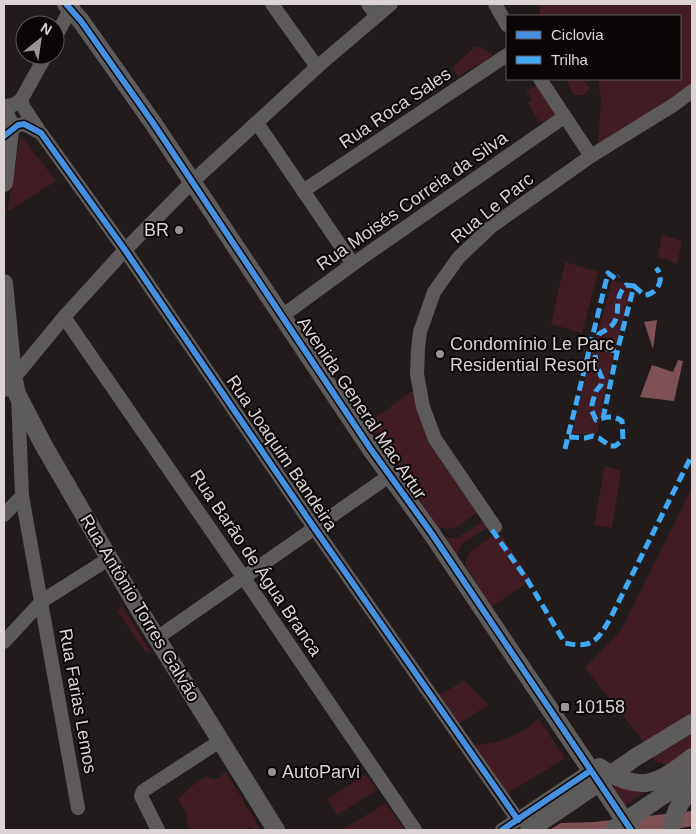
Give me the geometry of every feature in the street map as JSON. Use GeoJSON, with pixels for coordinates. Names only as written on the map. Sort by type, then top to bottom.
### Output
{"type":"FeatureCollection","features":[{"type":"Feature","properties":{"kind":"main road","name":"Avenida General Mac Artur"},"geometry":{"type":"LineString","coordinates":[[70,5],[192,182],[242,260],[282,316],[389,476],[432,534],[614,805],[619,829]]}},
{"type":"Feature","properties":{"kind":"main road"},"geometry":{"type":"LineString","coordinates":[[4,111],[8,120],[4,183]]}},
{"type":"Feature","properties":{"kind":"main road"},"geometry":{"type":"LineString","coordinates":[[4,283],[12,388]]}},
{"type":"Feature","properties":{"kind":"main road","name":"Rua Antônio Torres Galvão"},"geometry":{"type":"LineString","coordinates":[[12,388],[157,638],[276,830]]}},
{"type":"Feature","properties":{"kind":"main road"},"geometry":{"type":"LineString","coordinates":[[524,825],[572,801],[636,757],[692,723]]}},
{"type":"Feature","properties":{"kind":"main road"},"geometry":{"type":"LineString","coordinates":[[578,752],[617,778],[627,782],[645,784],[656,782],[670,775],[692,757]]}},
{"type":"Feature","properties":{"kind":"main road"},"geometry":{"type":"LineString","coordinates":[[619,829],[692,776]]}},
{"type":"Feature","properties":{"kind":"main road"},"geometry":{"type":"LineString","coordinates":[[671,830],[676,810],[692,790]]}},
{"type":"Feature","properties":{"kind":"street"},"geometry":{"type":"LineString","coordinates":[[272,4],[318,67]]}},
{"type":"Feature","properties":{"kind":"street"},"geometry":{"type":"LineString","coordinates":[[368,4],[377,16]]}},
{"type":"Feature","properties":{"kind":"street"},"geometry":{"type":"LineString","coordinates":[[12,388],[64,317],[125,250],[192,182],[390,4]]}},
{"type":"Feature","properties":{"kind":"street"},"geometry":{"type":"LineString","coordinates":[[495,4],[506,22]]}},
{"type":"Feature","properties":{"kind":"street","name":"Rua Roca Sales"},"geometry":{"type":"LineString","coordinates":[[303,191],[506,56]]}},
{"type":"Feature","properties":{"kind":"street"},"geometry":{"type":"LineString","coordinates":[[4,106],[13,105],[21,100],[40,65]]}},
{"type":"Feature","properties":{"kind":"street"},"geometry":{"type":"LineString","coordinates":[[541,80],[591,156]]}},
{"type":"Feature","properties":{"kind":"street","name":"Rua Le Parc"},"geometry":{"type":"LineString","coordinates":[[495,527],[435,439],[426,419],[417,374],[420,332],[434,292],[459,257],[492,226],[591,156],[675,104],[692,91]]}},
{"type":"Feature","properties":{"kind":"street","name":"Rua Joaquim Bandeira"},"geometry":{"type":"LineString","coordinates":[[21,100],[27,113],[125,250],[315,529],[524,825]]}},
{"type":"Feature","properties":{"kind":"street"},"geometry":{"type":"LineString","coordinates":[[675,104],[692,106]]}},
{"type":"Feature","properties":{"kind":"street","name":"Rua Moisés Correia da Silva"},"geometry":{"type":"LineString","coordinates":[[282,316],[353,264],[564,117]]}},
{"type":"Feature","properties":{"kind":"street"},"geometry":{"type":"LineString","coordinates":[[257,123],[353,264]]}},
{"type":"Feature","properties":{"kind":"street"},"geometry":{"type":"LineString","coordinates":[[7,133],[18,125],[24,124],[41,133]]}},
{"type":"Feature","properties":{"kind":"street","name":"Rua Barão de Água Branca"},"geometry":{"type":"LineString","coordinates":[[64,317],[415,830]]}},
{"type":"Feature","properties":{"kind":"street","name":"Rua Farias Lemos"},"geometry":{"type":"LineString","coordinates":[[12,388],[22,496],[78,808]]}},
{"type":"Feature","properties":{"kind":"street"},"geometry":{"type":"LineString","coordinates":[[157,638],[389,476]]}},
{"type":"Feature","properties":{"kind":"street"},"geometry":{"type":"LineString","coordinates":[[4,515],[22,496]]}},
{"type":"Feature","properties":{"kind":"street"},"geometry":{"type":"LineString","coordinates":[[4,642],[42,601],[110,558]]}},
{"type":"Feature","properties":{"kind":"street"},"geometry":{"type":"LineString","coordinates":[[158,830],[141,796],[141,792],[220,741]]}},
{"type":"Feature","properties":{"kind":"street"},"geometry":{"type":"LineString","coordinates":[[502,830],[524,825],[590,771]]}},
{"type":"Feature","properties":{"kind":"shaded area"},"geometry":{"type":"Polygon","coordinates":[[[539,4],[692,4],[692,91],[598,148],[601,97],[598,82],[601,80],[681,80],[681,15],[540,15],[539,4]]]}},
{"type":"Feature","properties":{"kind":"shaded area"},"geometry":{"type":"Polygon","coordinates":[[[475,47],[481,47],[496,58],[483,66],[476,65],[459,77],[452,68],[475,47]]]}},
{"type":"Feature","properties":{"kind":"shaded area"},"geometry":{"type":"Polygon","coordinates":[[[566,80],[583,80],[590,88],[584,95],[574,95],[566,80]]]}},
{"type":"Feature","properties":{"kind":"shaded area"},"geometry":{"type":"Polygon","coordinates":[[[537,85],[558,117],[547,122],[539,122],[528,103],[532,100],[526,90],[537,85]]]}},
{"type":"Feature","properties":{"kind":"shaded area"},"geometry":{"type":"Polygon","coordinates":[[[20,136],[56,181],[7,212],[20,136]]]}},
{"type":"Feature","properties":{"kind":"shaded area"},"geometry":{"type":"Polygon","coordinates":[[[662,235],[682,241],[677,264],[658,257],[662,235]]]}},
{"type":"Feature","properties":{"kind":"shaded area"},"geometry":{"type":"Polygon","coordinates":[[[565,262],[598,272],[582,333],[551,324],[565,262]]]}},
{"type":"Feature","properties":{"kind":"shaded area"},"geometry":{"type":"Polygon","coordinates":[[[612,281],[633,284],[616,348],[595,342],[612,281]]]}},
{"type":"Feature","properties":{"kind":"shaded area"},"geometry":{"type":"Polygon","coordinates":[[[657,320],[653,349],[644,322],[657,320]]]}},
{"type":"Feature","properties":{"kind":"shaded area"},"geometry":{"type":"Polygon","coordinates":[[[592,349],[614,354],[597,434],[572,434],[592,349]]]}},
{"type":"Feature","properties":{"kind":"shaded area"},"geometry":{"type":"Polygon","coordinates":[[[678,360],[683,361],[674,401],[640,397],[652,365],[673,372],[678,360]]]}},
{"type":"Feature","properties":{"kind":"shaded area"},"geometry":{"type":"Polygon","coordinates":[[[414,390],[477,510],[476,513],[454,528],[449,529],[437,526],[368,423],[414,390]]]}},
{"type":"Feature","properties":{"kind":"shaded area"},"geometry":{"type":"Polygon","coordinates":[[[605,466],[621,471],[612,528],[594,525],[605,466]]]}},
{"type":"Feature","properties":{"kind":"shaded area"},"geometry":{"type":"Polygon","coordinates":[[[692,488],[692,767],[689,769],[655,762],[640,737],[585,668],[621,630],[692,488]]]}},
{"type":"Feature","properties":{"kind":"shaded area"},"geometry":{"type":"Polygon","coordinates":[[[484,521],[488,527],[462,544],[457,557],[445,538],[457,538],[484,521]]]}},
{"type":"Feature","properties":{"kind":"shaded area"},"geometry":{"type":"Polygon","coordinates":[[[495,534],[501,535],[531,580],[491,607],[465,565],[470,552],[495,534]]]}},
{"type":"Feature","properties":{"kind":"shaded area"},"geometry":{"type":"Polygon","coordinates":[[[122,605],[150,652],[145,651],[118,612],[122,605]]]}},
{"type":"Feature","properties":{"kind":"shaded area"},"geometry":{"type":"Polygon","coordinates":[[[465,680],[488,705],[457,725],[437,697],[465,680]]]}},
{"type":"Feature","properties":{"kind":"shaded area"},"geometry":{"type":"Polygon","coordinates":[[[538,718],[565,758],[505,795],[468,745],[488,744],[506,739],[523,731],[538,718]]]}},
{"type":"Feature","properties":{"kind":"shaded area"},"geometry":{"type":"Polygon","coordinates":[[[226,772],[261,830],[253,830],[251,826],[245,830],[189,830],[186,813],[178,799],[200,779],[207,777],[215,780],[226,772]]]}},
{"type":"Feature","properties":{"kind":"shaded area"},"geometry":{"type":"Polygon","coordinates":[[[365,774],[377,790],[337,815],[327,800],[365,774]]]}},
{"type":"Feature","properties":{"kind":"shaded area"},"geometry":{"type":"Polygon","coordinates":[[[609,780],[656,785],[620,809],[609,780]]]}},
{"type":"Feature","properties":{"kind":"shaded area"},"geometry":{"type":"Polygon","coordinates":[[[386,803],[405,830],[343,829],[386,803]]]}},
{"type":"Feature","properties":{"kind":"shaded area"},"geometry":{"type":"Polygon","coordinates":[[[692,811],[692,826],[670,830],[549,830],[561,823],[594,822],[692,811]]]}},
{"type":"Feature","properties":{"kind":"marked path"},"geometry":{"type":"LineString","coordinates":[[634,286],[644,295],[653,292],[660,281],[659,272],[656,268]]}},
{"type":"Feature","properties":{"kind":"marked path"},"geometry":{"type":"LineString","coordinates":[[565,449],[608,273],[616,279],[619,276]]}},
{"type":"Feature","properties":{"kind":"marked path"},"geometry":{"type":"LineString","coordinates":[[569,437],[585,438],[593,436],[610,446],[615,446],[623,440],[622,421],[609,417],[596,420],[592,411],[592,404],[596,391],[601,385],[602,378],[596,364],[595,353],[599,334],[610,327],[616,320],[619,296],[626,285],[634,286],[603,418]]}},
{"type":"Feature","properties":{"kind":"marked path"},"geometry":{"type":"LineString","coordinates":[[591,346],[617,351]]}},
{"type":"Feature","properties":{"kind":"marked path"},"geometry":{"type":"LineString","coordinates":[[492,530],[528,581],[565,643],[582,645],[594,641],[611,617],[692,455]]}},
{"type":"Feature","properties":{"kind":"cycle path"},"geometry":{"type":"LineString","coordinates":[[66,4],[81,21],[153,123],[370,448],[432,534],[631,830]]}},
{"type":"Feature","properties":{"kind":"cycle path"},"geometry":{"type":"LineString","coordinates":[[4,136],[18,125],[24,124],[41,133],[125,250],[315,529],[518,820]]}},
{"type":"Feature","properties":{"kind":"cycle path"},"geometry":{"type":"LineString","coordinates":[[502,830],[590,771]]}},
{"type":"Feature","properties":{"kind":"place","name":"BR"},"geometry":{"type":"Point","coordinates":[179,230]}},
{"type":"Feature","properties":{"kind":"place","name":"Condomínio Le Parc Residential Resort"},"geometry":{"type":"Point","coordinates":[440,354]}},
{"type":"Feature","properties":{"kind":"place","name":"10158"},"geometry":{"type":"Point","coordinates":[565,707]}},
{"type":"Feature","properties":{"kind":"place","name":"AutoParvi"},"geometry":{"type":"Point","coordinates":[272,772]}}]}
